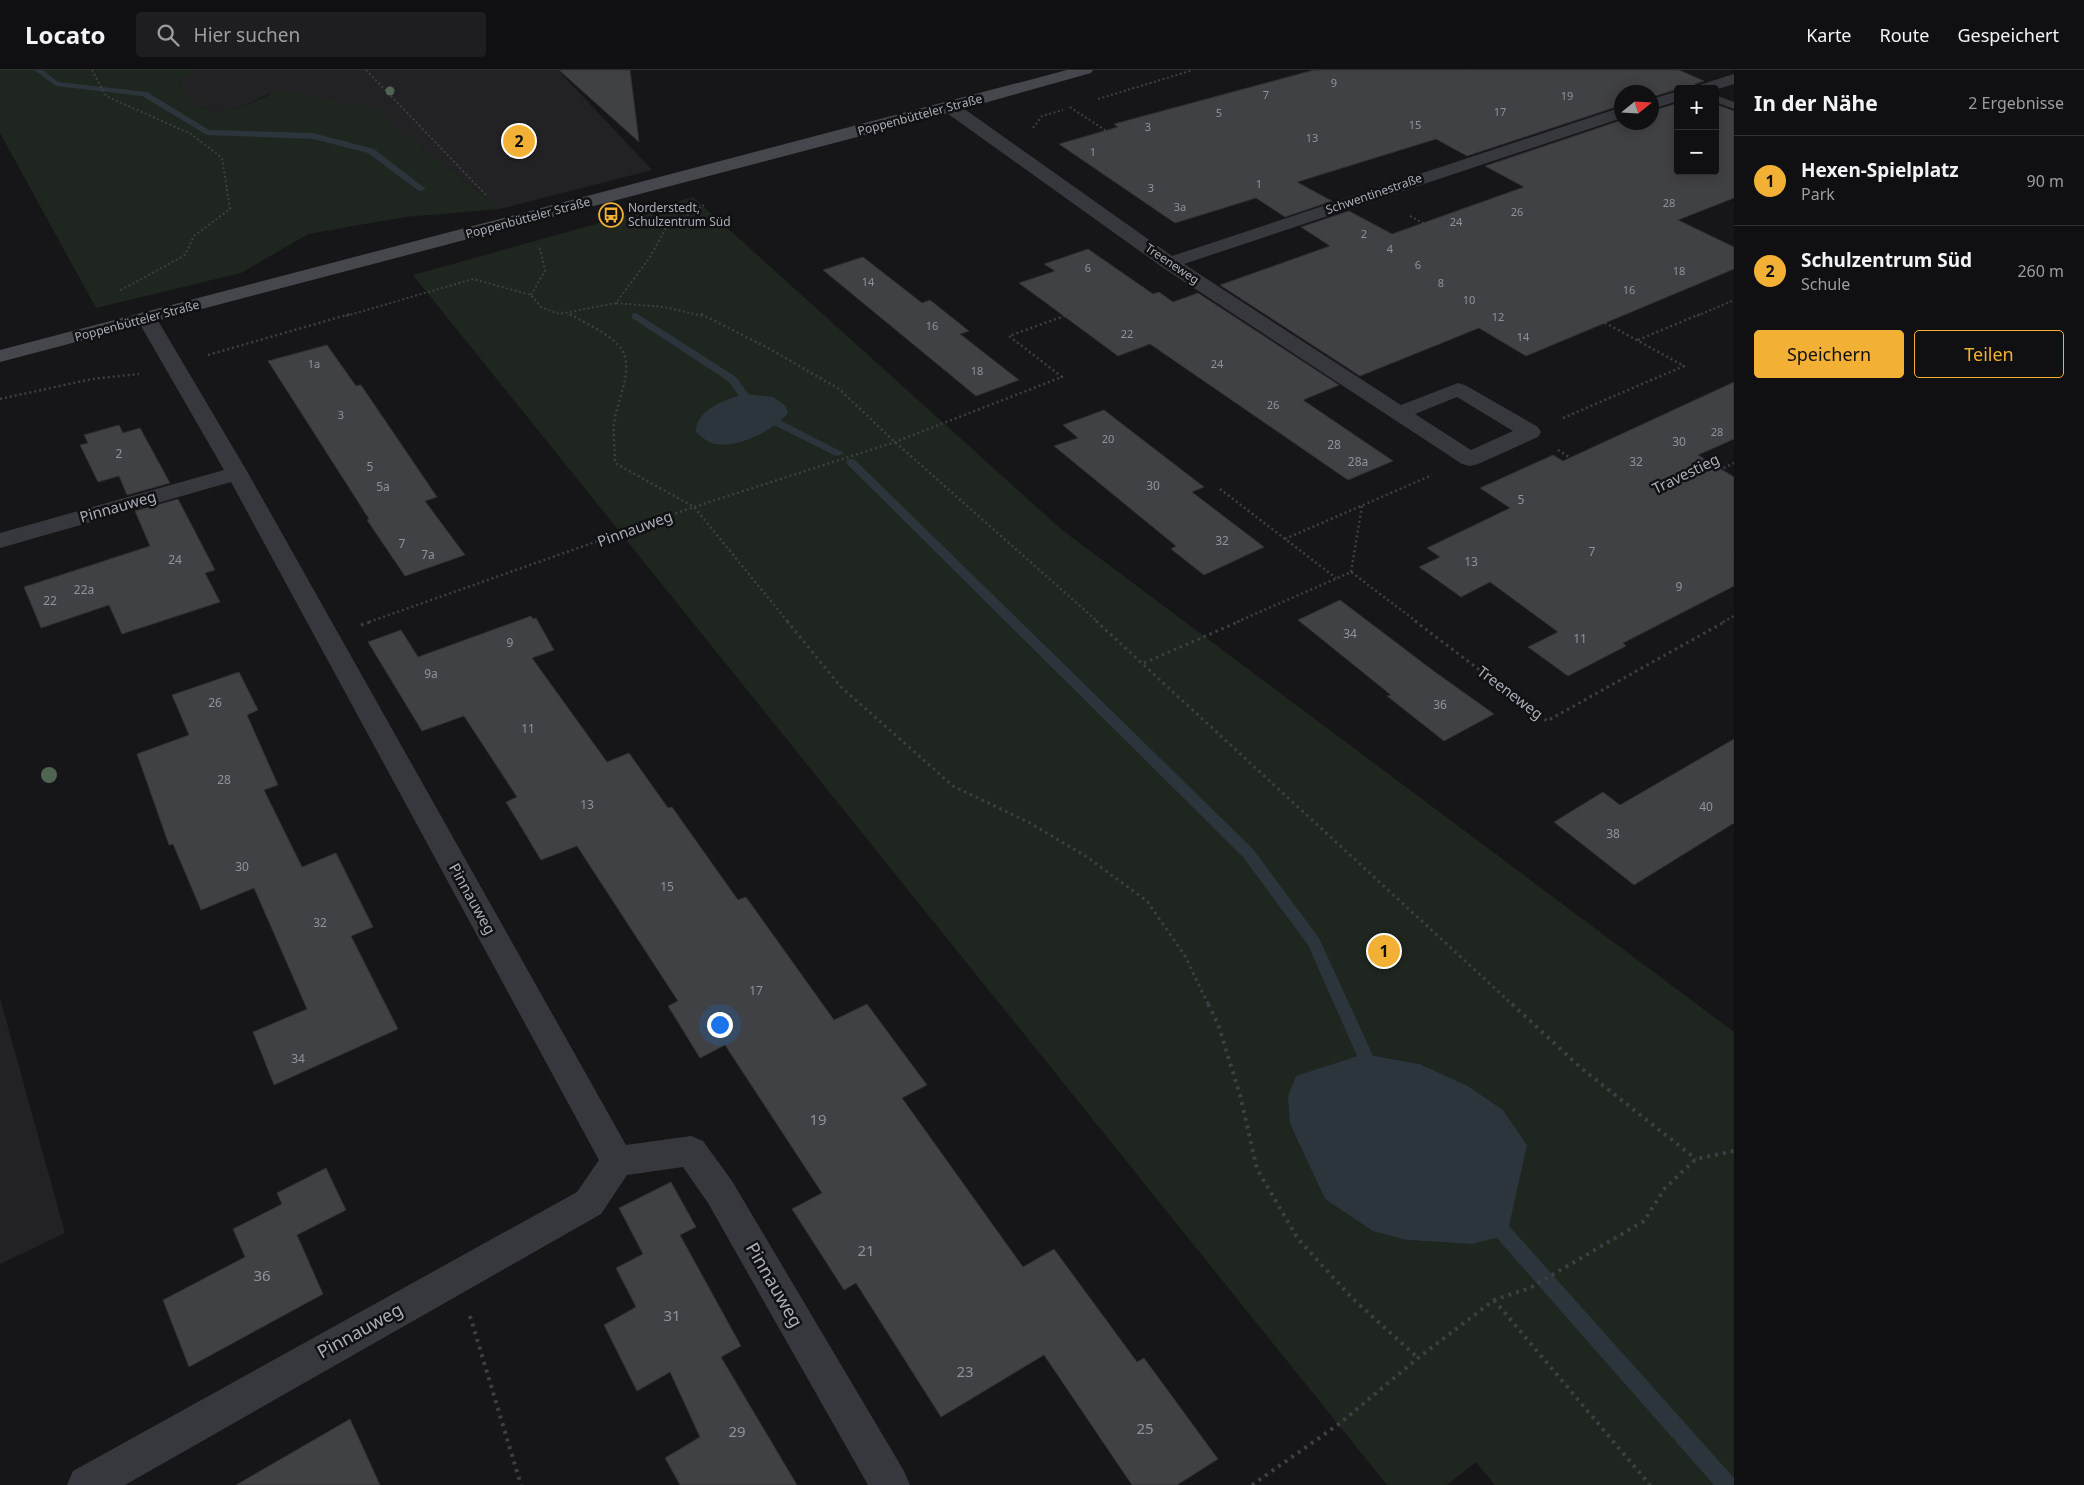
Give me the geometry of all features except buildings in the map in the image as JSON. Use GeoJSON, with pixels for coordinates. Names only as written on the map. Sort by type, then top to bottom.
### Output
{"type":"FeatureCollection","features":[{"type":"Feature","properties":{"kind":"main road","name":"Poppenbütteler Straße"},"geometry":{"type":"LineString","coordinates":[[0,356],[135,322],[1085,70]]}},
{"type":"Feature","properties":{"kind":"street"},"geometry":{"type":"LineString","coordinates":[[1715,85],[1734,79]]}},
{"type":"Feature","properties":{"kind":"street"},"geometry":{"type":"LineString","coordinates":[[1659,102],[1674,97]]}},
{"type":"Feature","properties":{"kind":"street","name":"Treeneweg"},"geometry":{"type":"LineString","coordinates":[[950,107],[1177,268],[1470,459]]}},
{"type":"Feature","properties":{"kind":"street","name":"Schwentinestraße"},"geometry":{"type":"LineString","coordinates":[[1177,268],[1372,194],[1614,114]]}},
{"type":"Feature","properties":{"kind":"street","name":"Pinnauweg"},"geometry":{"type":"LineString","coordinates":[[135,322],[176,365],[617,1161]]}},
{"type":"Feature","properties":{"kind":"street"},"geometry":{"type":"LineString","coordinates":[[1399,413],[1458,390],[1530,432]]}},
{"type":"Feature","properties":{"kind":"street"},"geometry":{"type":"LineString","coordinates":[[1470,459],[1530,432]]}},
{"type":"Feature","properties":{"kind":"street","name":"Pinnauweg"},"geometry":{"type":"LineString","coordinates":[[0,541],[237,473]]}},
{"type":"Feature","properties":{"kind":"street","name":"Pinnauweg"},"geometry":{"type":"LineString","coordinates":[[86,1485],[589,1203],[617,1161],[691,1151],[720,1192],[890,1485]]}},
{"type":"Feature","properties":{"kind":"lane"},"geometry":{"type":"LineString","coordinates":[[1719,100],[1734,106]]}},
{"type":"Feature","properties":{"kind":"path"},"geometry":{"type":"LineString","coordinates":[[92,70],[105,95],[191,134],[222,158],[230,209],[194,236],[186,255],[121,290],[135,322]]}},
{"type":"Feature","properties":{"kind":"path"},"geometry":{"type":"LineString","coordinates":[[366,70],[540,249],[546,271],[532,295]]}},
{"type":"Feature","properties":{"kind":"path"},"geometry":{"type":"LineString","coordinates":[[1098,99],[1192,70]]}},
{"type":"Feature","properties":{"kind":"path"},"geometry":{"type":"LineString","coordinates":[[1070,108],[1147,158],[1465,71],[1674,167]]}},
{"type":"Feature","properties":{"kind":"path"},"geometry":{"type":"LineString","coordinates":[[999,141],[1032,130],[1042,116],[1079,105]]}},
{"type":"Feature","properties":{"kind":"path"},"geometry":{"type":"LineString","coordinates":[[1691,175],[1734,195]]}},
{"type":"Feature","properties":{"kind":"path"},"geometry":{"type":"LineString","coordinates":[[1372,194],[1684,366],[1530,432]]}},
{"type":"Feature","properties":{"kind":"path"},"geometry":{"type":"LineString","coordinates":[[616,303],[650,257],[666,228],[708,202]]}},
{"type":"Feature","properties":{"kind":"path","name":"Pinnauweg"},"geometry":{"type":"LineString","coordinates":[[328,637],[694,507],[895,442],[1062,377],[1009,336],[1177,268]]}},
{"type":"Feature","properties":{"kind":"path"},"geometry":{"type":"LineString","coordinates":[[0,399],[92,379],[131,376],[176,365],[262,338],[473,279],[532,295],[541,307],[559,314],[570,314],[616,303],[664,307],[698,313],[768,348],[839,389],[895,442],[1144,663],[1581,1068],[1696,1159]]}},
{"type":"Feature","properties":{"kind":"path"},"geometry":{"type":"LineString","coordinates":[[1637,341],[1734,300]]}},
{"type":"Feature","properties":{"kind":"path"},"geometry":{"type":"LineString","coordinates":[[570,314],[601,332],[621,348],[625,367],[623,388],[614,423],[615,463],[694,507],[841,688],[953,786],[1028,822],[1087,857],[1147,901],[1185,956],[1218,1024],[1240,1095],[1257,1169],[1298,1239],[1352,1298],[1418,1358]]}},
{"type":"Feature","properties":{"kind":"path"},"geometry":{"type":"LineString","coordinates":[[1530,432],[1734,559]]}},
{"type":"Feature","properties":{"kind":"path"},"geometry":{"type":"LineString","coordinates":[[1285,539],[1470,459]]}},
{"type":"Feature","properties":{"kind":"path","name":"Travestieg"},"geometry":{"type":"LineString","coordinates":[[1647,505],[1734,463]]}},
{"type":"Feature","properties":{"kind":"path"},"geometry":{"type":"LineString","coordinates":[[1220,488],[1336,578]]}},
{"type":"Feature","properties":{"kind":"path"},"geometry":{"type":"LineString","coordinates":[[1144,663],[1351,572],[1362,505]]}},
{"type":"Feature","properties":{"kind":"path","name":"Treeneweg"},"geometry":{"type":"LineString","coordinates":[[1351,572],[1548,721],[1734,616]]}},
{"type":"Feature","properties":{"kind":"path"},"geometry":{"type":"LineString","coordinates":[[1252,1485],[1340,1424],[1418,1358],[1494,1300],[1530,1288],[1644,1221],[1665,1188],[1696,1159],[1734,1151]]}},
{"type":"Feature","properties":{"kind":"path"},"geometry":{"type":"LineString","coordinates":[[458,1276],[521,1485]]}},
{"type":"Feature","properties":{"kind":"path"},"geometry":{"type":"LineString","coordinates":[[1494,1300],[1650,1485]]}},
{"type":"Feature","properties":{"kind":"shaded area"},"geometry":{"type":"Polygon","coordinates":[[[0,70],[201,70],[181,79],[178,85],[201,108],[218,112],[242,107],[280,90],[374,109],[500,209],[405,217],[308,234],[241,273],[96,308],[0,133],[0,70]]]}},
{"type":"Feature","properties":{"kind":"shaded area"},"geometry":{"type":"Polygon","coordinates":[[[201,70],[558,70],[652,170],[500,209],[374,109],[268,94],[242,107],[218,112],[201,108],[178,85],[181,79],[201,70]]]}},
{"type":"Feature","properties":{"kind":"shaded area"},"geometry":{"type":"Polygon","coordinates":[[[693,197],[1062,530],[1734,1032],[1734,1485],[1495,1485],[1476,1462],[1447,1485],[1387,1485],[413,275],[693,197]],[[1364,1054],[1290,1124],[1325,1199],[1407,1240],[1472,1244],[1527,1145],[1503,1110],[1468,1086],[1420,1064],[1364,1054]]]}},
{"type":"Feature","properties":{"kind":"shaded area"},"geometry":{"type":"Polygon","coordinates":[[[745,394],[773,397],[786,406],[788,413],[773,427],[740,442],[718,444],[709,442],[696,432],[697,424],[706,411],[729,399],[745,394]]]}},
{"type":"Feature","properties":{"kind":"shaded area"},"geometry":{"type":"Polygon","coordinates":[[[0,998],[65,1233],[0,1264],[0,998]]]}},
{"type":"Feature","properties":{"kind":"shaded area"},"geometry":{"type":"Polygon","coordinates":[[[1364,1054],[1420,1064],[1468,1086],[1503,1110],[1527,1145],[1507,1235],[1472,1244],[1407,1240],[1373,1231],[1325,1199],[1290,1124],[1288,1096],[1296,1076],[1364,1054]]]}},
{"type":"Feature","properties":{"kind":"waterway"},"geometry":{"type":"LineString","coordinates":[[38,70],[56,84],[144,94],[207,132],[313,136],[371,151],[422,189]]}},
{"type":"Feature","properties":{"kind":"waterway"},"geometry":{"type":"LineString","coordinates":[[636,316],[732,379],[756,412],[838,453]]}},
{"type":"Feature","properties":{"kind":"waterway"},"geometry":{"type":"LineString","coordinates":[[851,462],[1248,853],[1314,942],[1372,1071]]}},
{"type":"Feature","properties":{"kind":"waterway"},"geometry":{"type":"LineString","coordinates":[[1494,1222],[1727,1485]]}},
{"type":"Feature","properties":{"kind":"place","name":"Schulzentrum Süd"},"geometry":{"type":"Point","coordinates":[519,141]}},
{"type":"Feature","properties":{"kind":"place","name":"Norderstedt, Schulzentrum Süd"},"geometry":{"type":"Point","coordinates":[611,215]}},
{"type":"Feature","properties":{"kind":"place","name":"Hexen-Spielplatz"},"geometry":{"type":"Point","coordinates":[1384,951]}}]}
